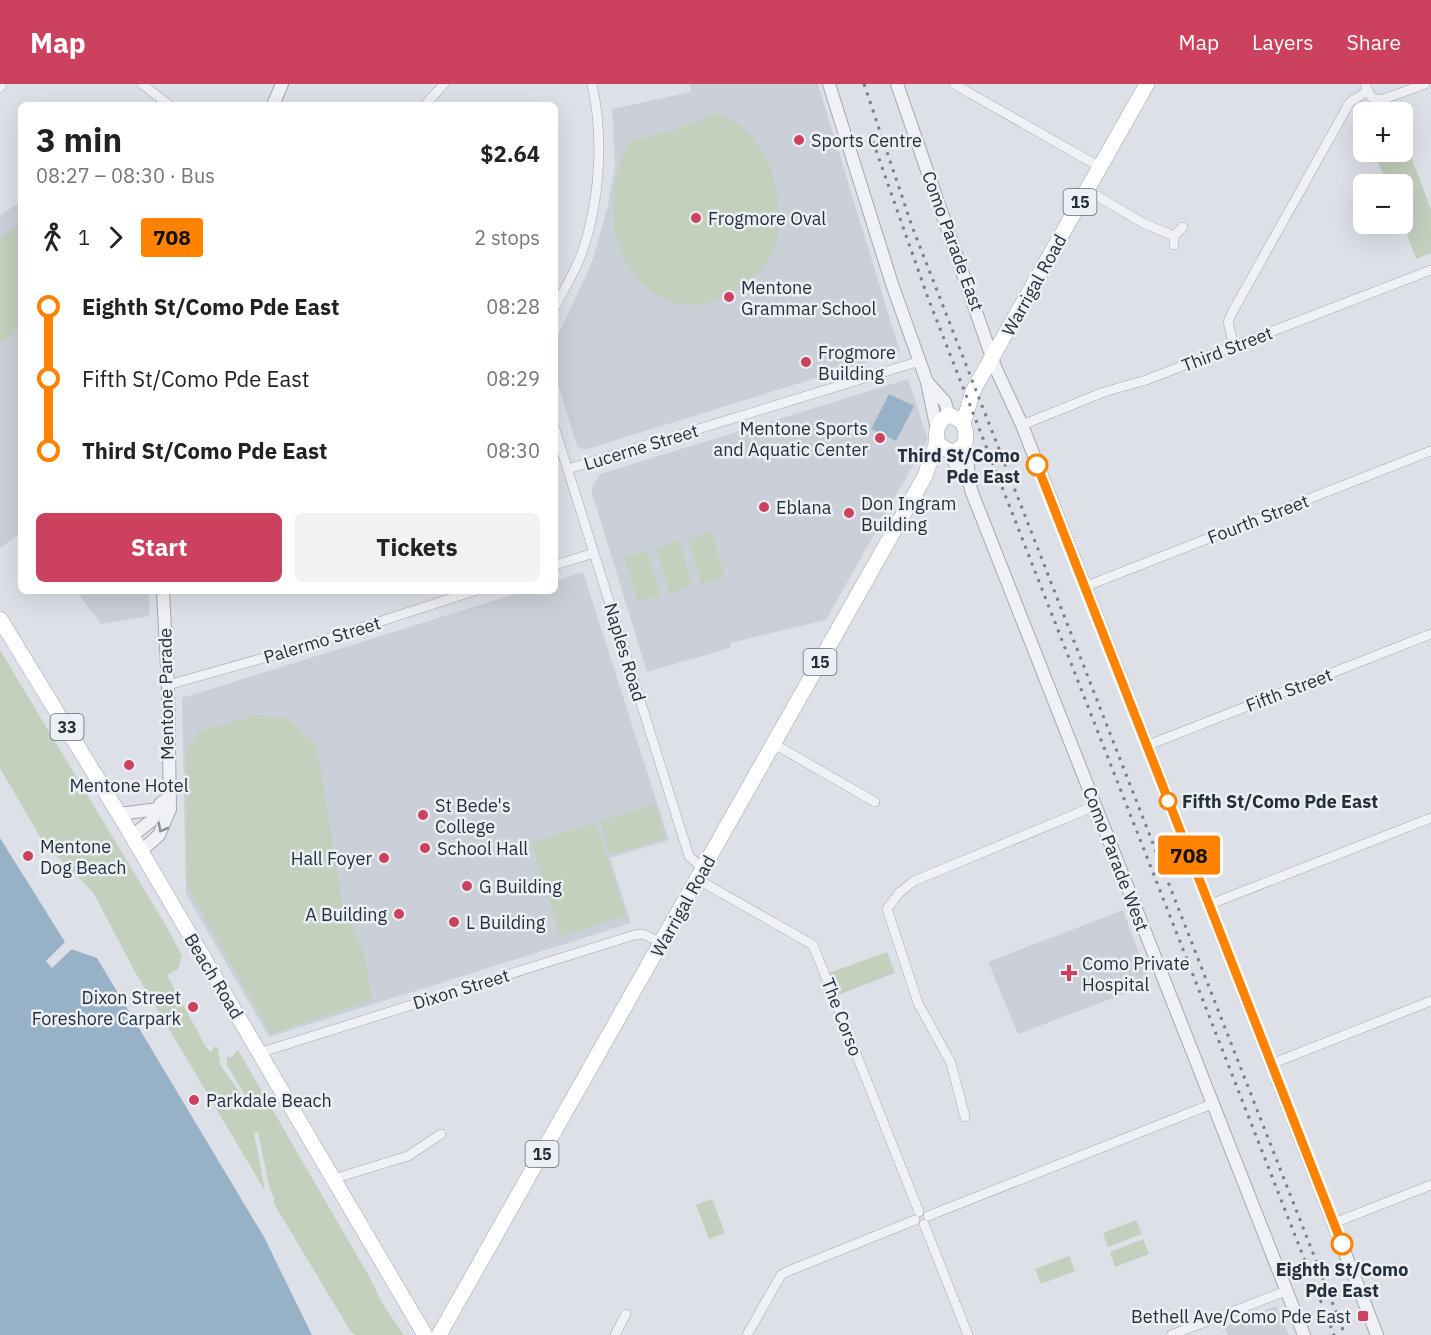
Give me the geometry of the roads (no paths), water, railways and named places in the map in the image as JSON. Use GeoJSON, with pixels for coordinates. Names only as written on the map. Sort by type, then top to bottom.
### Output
{"type":"FeatureCollection","features":[{"type":"Feature","properties":{"kind":"main road","name":"Warrigal Road"},"geometry":{"type":"LineString","coordinates":[[955,418],[960,402],[973,391],[1147,84]]}},
{"type":"Feature","properties":{"kind":"main road","name":"15"},"geometry":{"type":"LineString","coordinates":[[937,435],[942,420],[955,418]]}},
{"type":"Feature","properties":{"kind":"main road"},"geometry":{"type":"LineString","coordinates":[[937,435],[956,450],[966,431],[955,418]]}},
{"type":"Feature","properties":{"kind":"main road","name":"Warrigal Road"},"geometry":{"type":"LineString","coordinates":[[439,1335],[925,476],[937,435]]}},
{"type":"Feature","properties":{"kind":"main road","name":"Warrigal Road"},"geometry":{"type":"LineString","coordinates":[[925,476],[956,450]]}},
{"type":"Feature","properties":{"kind":"main road","name":"Beach Road"},"geometry":{"type":"LineString","coordinates":[[0,619],[141,851],[425,1335]]}},
{"type":"Feature","properties":{"kind":"street"},"geometry":{"type":"LineString","coordinates":[[0,88],[2,84]]}},
{"type":"Feature","properties":{"kind":"street"},"geometry":{"type":"LineString","coordinates":[[142,84],[165,102]]}},
{"type":"Feature","properties":{"kind":"street"},"geometry":{"type":"LineString","coordinates":[[274,102],[282,84]]}},
{"type":"Feature","properties":{"kind":"street"},"geometry":{"type":"LineString","coordinates":[[428,102],[444,84]]}},
{"type":"Feature","properties":{"kind":"street"},"geometry":{"type":"LineString","coordinates":[[558,301],[582,253],[593,205],[598,156],[592,84]]}},
{"type":"Feature","properties":{"kind":"street"},"geometry":{"type":"LineString","coordinates":[[829,84],[927,382],[937,435]]}},
{"type":"Feature","properties":{"kind":"street","name":"Como Parade East"},"geometry":{"type":"LineString","coordinates":[[897,84],[993,356],[1022,424],[1377,1335]]}},
{"type":"Feature","properties":{"kind":"street"},"geometry":{"type":"LineString","coordinates":[[954,84],[1100,167]]}},
{"type":"Feature","properties":{"kind":"street"},"geometry":{"type":"LineString","coordinates":[[1234,346],[1228,322],[1233,310],[1350,102],[1366,87],[1375,99],[1384,99],[1425,84]]}},
{"type":"Feature","properties":{"kind":"street"},"geometry":{"type":"LineString","coordinates":[[1087,190],[1174,240],[1183,227]]}},
{"type":"Feature","properties":{"kind":"street","name":"Third Street"},"geometry":{"type":"LineString","coordinates":[[1022,424],[1431,270]]}},
{"type":"Feature","properties":{"kind":"street","name":"Lucerne Street"},"geometry":{"type":"LineString","coordinates":[[568,469],[920,361]]}},
{"type":"Feature","properties":{"kind":"street"},"geometry":{"type":"LineString","coordinates":[[927,382],[945,402],[955,418]]}},
{"type":"Feature","properties":{"kind":"street","name":"Naples Road"},"geometry":{"type":"LineString","coordinates":[[558,438],[689,856],[700,874]]}},
{"type":"Feature","properties":{"kind":"street","name":"Como Parade West"},"geometry":{"type":"LineString","coordinates":[[956,450],[1304,1335]]}},
{"type":"Feature","properties":{"kind":"street","name":"Fourth Street"},"geometry":{"type":"LineString","coordinates":[[1084,587],[1431,451]]}},
{"type":"Feature","properties":{"kind":"street"},"geometry":{"type":"LineString","coordinates":[[558,564],[594,553]]}},
{"type":"Feature","properties":{"kind":"street","name":"Mentone Parade"},"geometry":{"type":"LineString","coordinates":[[141,851],[153,842],[165,824],[170,809],[168,798],[168,685],[163,594]]}},
{"type":"Feature","properties":{"kind":"street","name":"Palermo Street"},"geometry":{"type":"LineString","coordinates":[[168,685],[295,649],[465,594]]}},
{"type":"Feature","properties":{"kind":"street","name":"Fifth Street"},"geometry":{"type":"LineString","coordinates":[[1146,746],[1431,634]]}},
{"type":"Feature","properties":{"kind":"street"},"geometry":{"type":"LineString","coordinates":[[774,744],[874,802]]}},
{"type":"Feature","properties":{"kind":"street"},"geometry":{"type":"LineString","coordinates":[[132,836],[148,824],[168,798]]}},
{"type":"Feature","properties":{"kind":"street"},"geometry":{"type":"LineString","coordinates":[[965,1117],[951,1063],[918,1004],[887,909],[898,893],[914,881],[1095,806]]}},
{"type":"Feature","properties":{"kind":"street"},"geometry":{"type":"LineString","coordinates":[[119,814],[158,809]]}},
{"type":"Feature","properties":{"kind":"street"},"geometry":{"type":"LineString","coordinates":[[1208,905],[1431,818]]}},
{"type":"Feature","properties":{"kind":"street","name":"The Corso"},"geometry":{"type":"LineString","coordinates":[[700,874],[813,945],[968,1335]]}},
{"type":"Feature","properties":{"kind":"street","name":"Dixon Street"},"geometry":{"type":"LineString","coordinates":[[260,1053],[634,935],[643,933],[662,943]]}},
{"type":"Feature","properties":{"kind":"street"},"geometry":{"type":"LineString","coordinates":[[1271,1064],[1431,1001]]}},
{"type":"Feature","properties":{"kind":"street"},"geometry":{"type":"LineString","coordinates":[[747,1335],[781,1275],[786,1272],[1212,1104]]}},
{"type":"Feature","properties":{"kind":"street"},"geometry":{"type":"LineString","coordinates":[[333,1179],[408,1156],[441,1134]]}},
{"type":"Feature","properties":{"kind":"street"},"geometry":{"type":"LineString","coordinates":[[1334,1223],[1431,1185]]}},
{"type":"Feature","properties":{"kind":"street"},"geometry":{"type":"LineString","coordinates":[[1171,1335],[1286,1291]]}},
{"type":"Feature","properties":{"kind":"street"},"geometry":{"type":"LineString","coordinates":[[615,1335],[626,1314]]}},
{"type":"Feature","properties":{"kind":"water"},"geometry":{"type":"Polygon","coordinates":[[[889,394],[914,406],[896,441],[871,429],[889,394]]]}},
{"type":"Feature","properties":{"kind":"water"},"geometry":{"type":"Polygon","coordinates":[[[0,838],[65,942],[71,949],[97,958],[264,1237],[312,1335],[0,1335],[0,838]]]}},
{"type":"Feature","properties":{"kind":"railway"},"geometry":{"type":"LineString","coordinates":[[864,84],[913,229],[1345,1335]]}},
{"type":"Feature","properties":{"kind":"railway"},"geometry":{"type":"LineString","coordinates":[[870,133],[928,298],[1334,1335]]}},
{"type":"Feature","properties":{"kind":"place","name":"Sports Centre"},"geometry":{"type":"Point","coordinates":[799,140]}},
{"type":"Feature","properties":{"kind":"place","name":"Frogmore Oval"},"geometry":{"type":"Point","coordinates":[696,218]}},
{"type":"Feature","properties":{"kind":"place","name":"Mentone Grammar School"},"geometry":{"type":"Point","coordinates":[729,297]}},
{"type":"Feature","properties":{"kind":"place","name":"Frogmore Building"},"geometry":{"type":"Point","coordinates":[806,362]}},
{"type":"Feature","properties":{"kind":"place","name":"Mentone Sports and Aquatic Center"},"geometry":{"type":"Point","coordinates":[880,438]}},
{"type":"Feature","properties":{"kind":"place","name":"Third St/Como Pde East"},"geometry":{"type":"Point","coordinates":[1037,465]}},
{"type":"Feature","properties":{"kind":"place","name":"Eblana"},"geometry":{"type":"Point","coordinates":[764,507]}},
{"type":"Feature","properties":{"kind":"place","name":"Don Ingram Building"},"geometry":{"type":"Point","coordinates":[849,513]}},
{"type":"Feature","properties":{"kind":"place","name":"Mentone Hotel"},"geometry":{"type":"Point","coordinates":[129,765]}},
{"type":"Feature","properties":{"kind":"place","name":"Fifth St/Como Pde East"},"geometry":{"type":"Point","coordinates":[1168,801]}},
{"type":"Feature","properties":{"kind":"place","name":"St Bede's College"},"geometry":{"type":"Point","coordinates":[423,815]}},
{"type":"Feature","properties":{"kind":"place","name":"School Hall"},"geometry":{"type":"Point","coordinates":[425,848]}},
{"type":"Feature","properties":{"kind":"place","name":"Mentone Dog Beach"},"geometry":{"type":"Point","coordinates":[28,856]}},
{"type":"Feature","properties":{"kind":"place","name":"Hall Foyer"},"geometry":{"type":"Point","coordinates":[384,858]}},
{"type":"Feature","properties":{"kind":"place","name":"G Building"},"geometry":{"type":"Point","coordinates":[467,886]}},
{"type":"Feature","properties":{"kind":"place","name":"A Building"},"geometry":{"type":"Point","coordinates":[399,914]}},
{"type":"Feature","properties":{"kind":"place","name":"L Building"},"geometry":{"type":"Point","coordinates":[454,922]}},
{"type":"Feature","properties":{"kind":"place","name":"Como Private Hospital"},"geometry":{"type":"Point","coordinates":[1069,973]}},
{"type":"Feature","properties":{"kind":"place","name":"Dixon Street Foreshore Carpark"},"geometry":{"type":"Point","coordinates":[193,1007]}},
{"type":"Feature","properties":{"kind":"place","name":"Parkdale Beach"},"geometry":{"type":"Point","coordinates":[194,1100]}},
{"type":"Feature","properties":{"kind":"place","name":"Eighth St/Como Pde East"},"geometry":{"type":"Point","coordinates":[1342,1244]}},
{"type":"Feature","properties":{"kind":"place","name":"Bethell Ave/Como Pde East"},"geometry":{"type":"Point","coordinates":[1363,1316]}}]}
